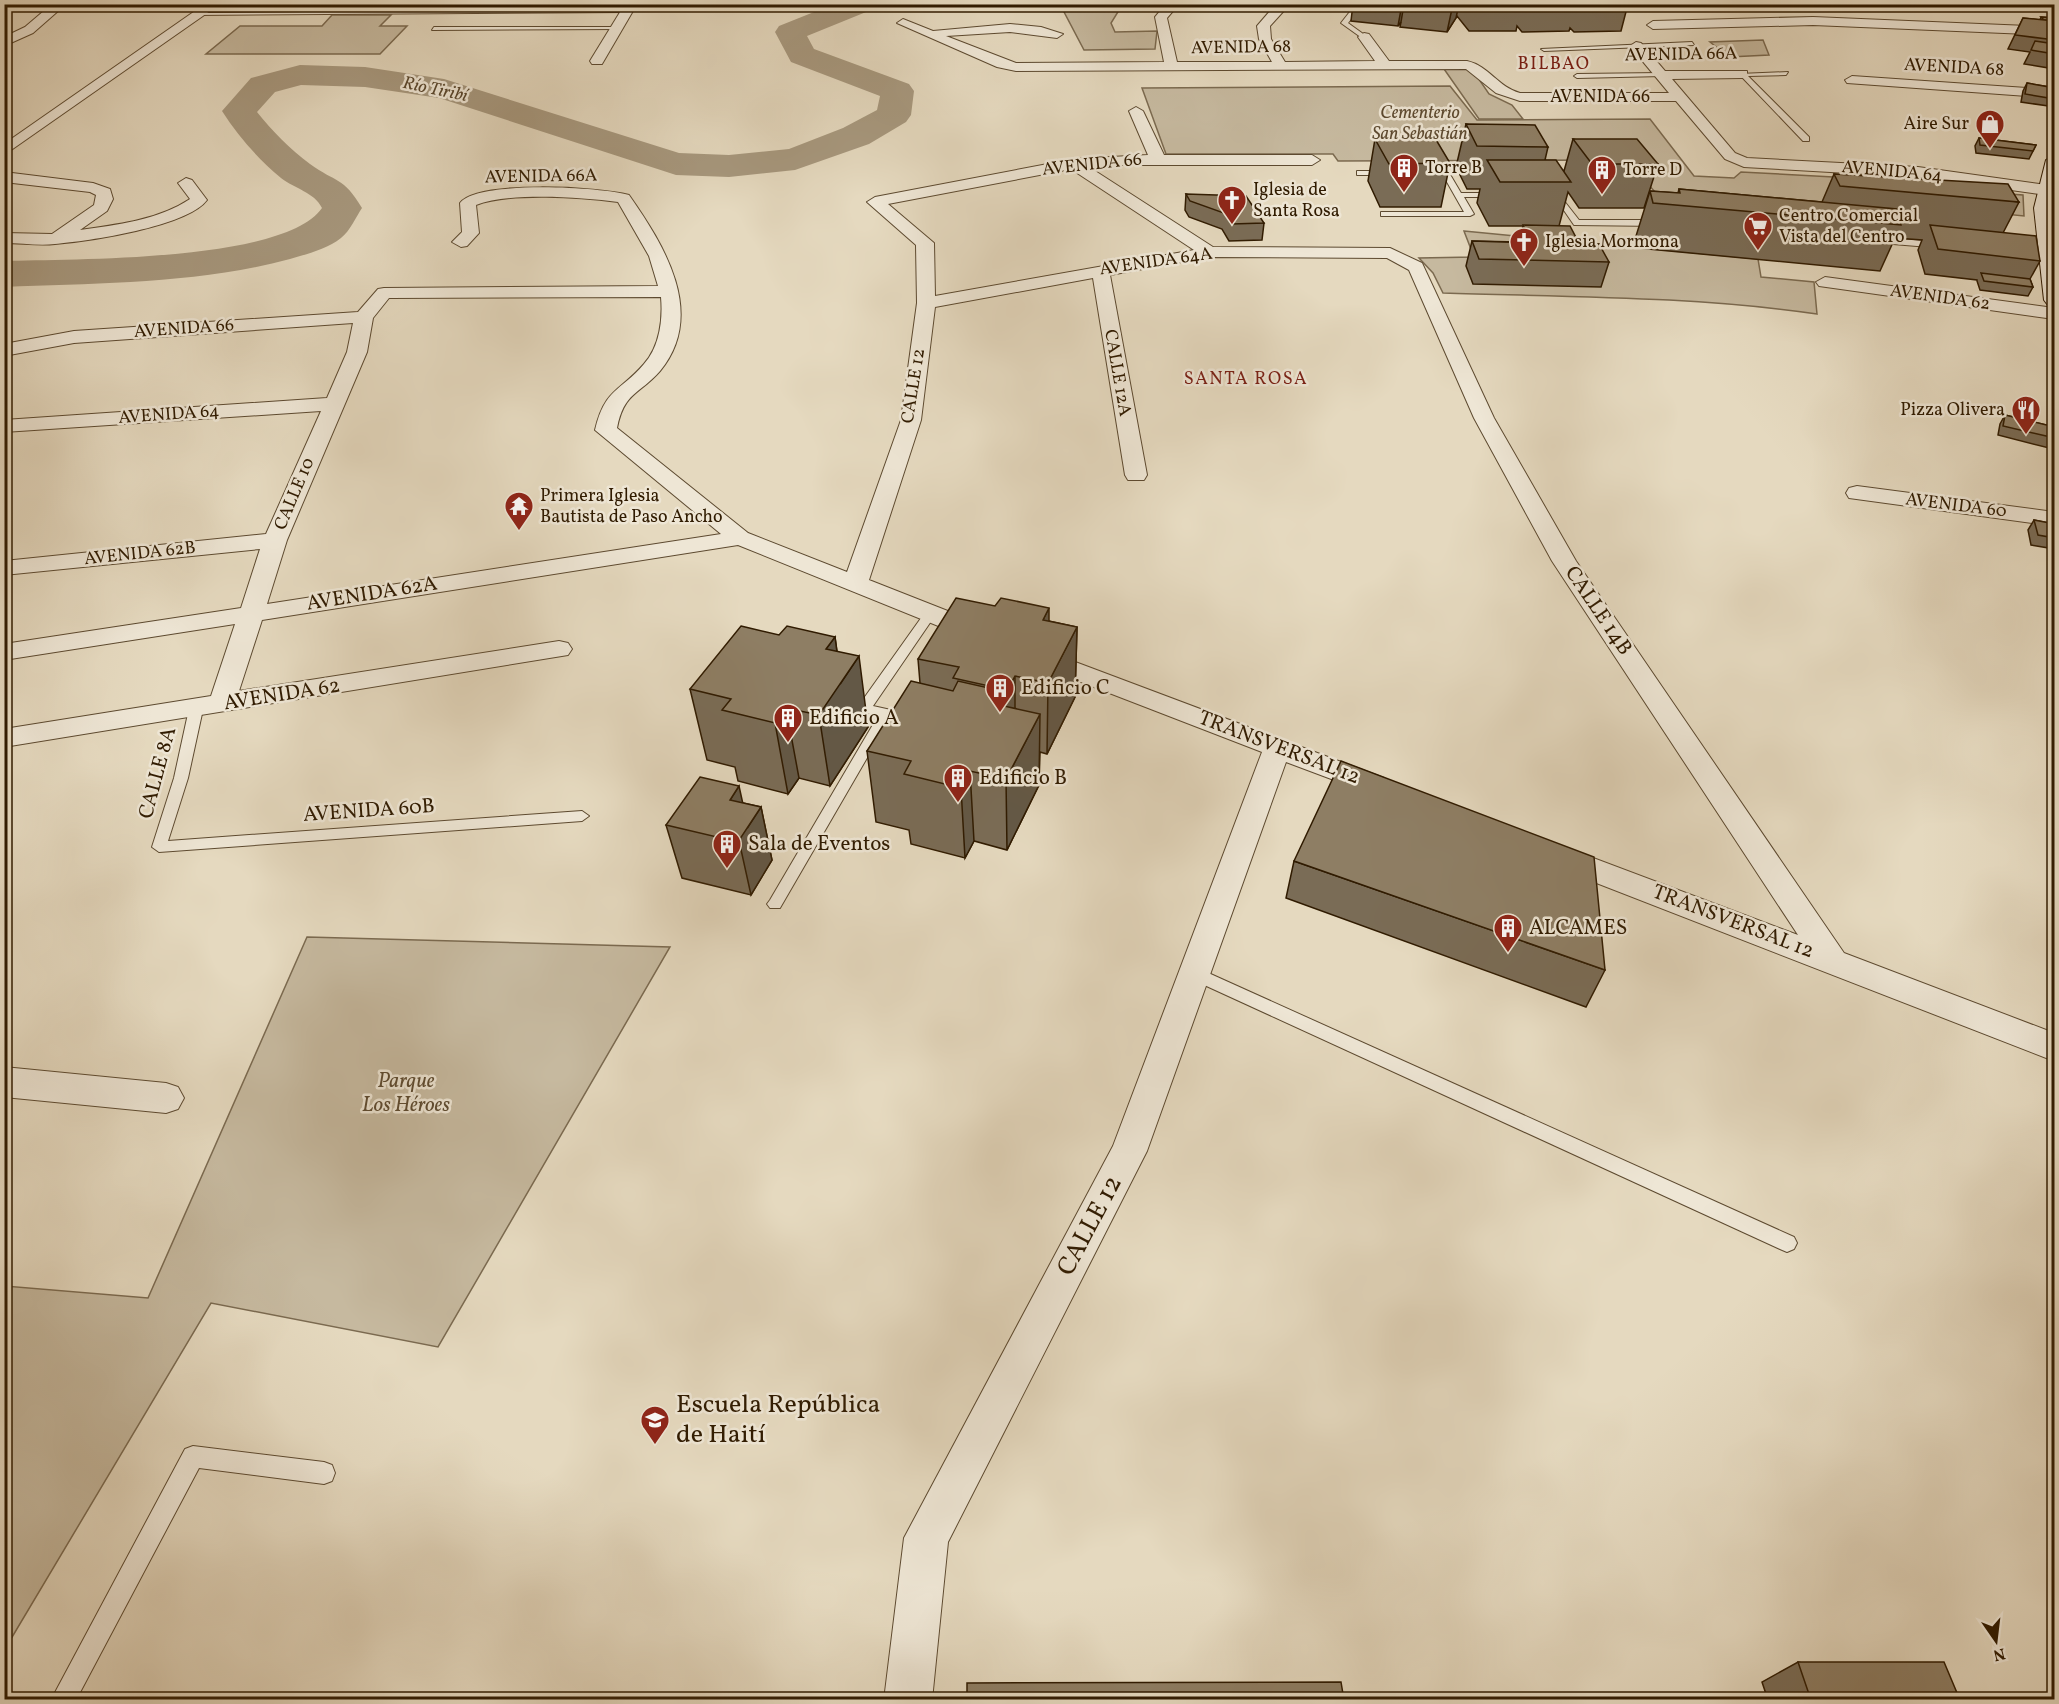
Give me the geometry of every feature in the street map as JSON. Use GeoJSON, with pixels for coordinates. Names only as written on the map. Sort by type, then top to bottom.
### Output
{"type":"FeatureCollection","features":[{"type":"Feature","properties":{"kind":"main road"},"geometry":{"type":"LineString","coordinates":[[2055,160],[2050,190],[2043,208],[2042,254],[2055,300]]}},
{"type":"Feature","properties":{"kind":"street"},"geometry":{"type":"LineString","coordinates":[[4,42],[29,30],[60,4]]}},
{"type":"Feature","properties":{"kind":"street"},"geometry":{"type":"LineString","coordinates":[[4,151],[214,4]]}},
{"type":"Feature","properties":{"kind":"street"},"geometry":{"type":"LineString","coordinates":[[1172,67],[1161,16],[1173,4]]}},
{"type":"Feature","properties":{"kind":"street"},"geometry":{"type":"LineString","coordinates":[[1281,66],[1262,31],[1262,24],[1267,16],[1284,4]]}},
{"type":"Feature","properties":{"kind":"street"},"geometry":{"type":"LineString","coordinates":[[597,61],[629,8]]}},
{"type":"Feature","properties":{"kind":"street"},"geometry":{"type":"LineString","coordinates":[[1653,25],[1813,21],[2055,31]]}},
{"type":"Feature","properties":{"kind":"street","name":"AVENIDA 68"},"geometry":{"type":"LineString","coordinates":[[903,23],[1002,64],[1016,66],[1467,64],[1475,67],[1498,91],[1520,97]]}},
{"type":"Feature","properties":{"kind":"street"},"geometry":{"type":"LineString","coordinates":[[931,35],[961,30],[1012,27],[1057,34]]}},
{"type":"Feature","properties":{"kind":"street"},"geometry":{"type":"LineString","coordinates":[[1364,36],[1386,65]]}},
{"type":"Feature","properties":{"kind":"street"},"geometry":{"type":"LineString","coordinates":[[1636,46],[1679,97]]}},
{"type":"Feature","properties":{"kind":"street","name":"AVENIDA 66A"},"geometry":{"type":"LineString","coordinates":[[1661,75],[1742,74]]}},
{"type":"Feature","properties":{"kind":"street","name":"AVENIDA 68"},"geometry":{"type":"LineString","coordinates":[[1852,80],[2055,94]]}},
{"type":"Feature","properties":{"kind":"street","name":"AVENIDA 66"},"geometry":{"type":"LineString","coordinates":[[1520,97],[1679,97]]}},
{"type":"Feature","properties":{"kind":"street","name":"AVENIDA 64"},"geometry":{"type":"LineString","coordinates":[[1679,97],[1730,156],[1744,162],[1918,172],[2050,190]]}},
{"type":"Feature","properties":{"kind":"street"},"geometry":{"type":"LineString","coordinates":[[1136,111],[1158,160]]}},
{"type":"Feature","properties":{"kind":"street","name":"AVENIDA 66"},"geometry":{"type":"LineString","coordinates":[[875,202],[1074,164],[1158,160],[1312,160]]}},
{"type":"Feature","properties":{"kind":"street"},"geometry":{"type":"LineString","coordinates":[[1074,164],[1209,252]]}},
{"type":"Feature","properties":{"kind":"street"},"geometry":{"type":"LineString","coordinates":[[4,177],[104,192],[105,199],[101,208],[56,239]]}},
{"type":"Feature","properties":{"kind":"street"},"geometry":{"type":"LineString","coordinates":[[4,238],[56,239],[160,219],[192,206],[199,200],[186,183]]}},
{"type":"Feature","properties":{"kind":"street","name":"AVENIDA 66A"},"geometry":{"type":"LineString","coordinates":[[461,242],[471,233],[468,203],[491,194],[590,193],[623,198],[651,241],[671,291]]}},
{"type":"Feature","properties":{"kind":"street","name":"CALLE 12"},"geometry":{"type":"LineString","coordinates":[[855,585],[911,420],[926,303],[925,243],[875,202]]}},
{"type":"Feature","properties":{"kind":"street","name":"AVENIDA 64A"},"geometry":{"type":"LineString","coordinates":[[926,303],[1209,252],[1390,253]]}},
{"type":"Feature","properties":{"kind":"street","name":"CALLE 14B"},"geometry":{"type":"LineString","coordinates":[[1390,253],[1416,267],[1484,418],[1564,561],[1832,960]]}},
{"type":"Feature","properties":{"kind":"street","name":"CALLE 12A"},"geometry":{"type":"LineString","coordinates":[[1100,270],[1136,475]]}},
{"type":"Feature","properties":{"kind":"street","name":"AVENIDA 62"},"geometry":{"type":"LineString","coordinates":[[1825,282],[2055,314]]}},
{"type":"Feature","properties":{"kind":"street"},"geometry":{"type":"LineString","coordinates":[[671,291],[672,325],[656,362],[615,402],[606,430],[740,538]]}},
{"type":"Feature","properties":{"kind":"street","name":"CALLE 10"},"geometry":{"type":"LineString","coordinates":[[222,704],[275,540],[357,352],[364,317],[384,293],[671,291]]}},
{"type":"Feature","properties":{"kind":"street","name":"AVENIDA 66"},"geometry":{"type":"LineString","coordinates":[[4,350],[74,337],[364,317]]}},
{"type":"Feature","properties":{"kind":"street","name":"AVENIDA 64"},"geometry":{"type":"LineString","coordinates":[[4,426],[334,404]]}},
{"type":"Feature","properties":{"kind":"street","name":"AVENIDA 60"},"geometry":{"type":"LineString","coordinates":[[1857,493],[2055,519]]}},
{"type":"Feature","properties":{"kind":"street","name":"TRANSVERSAL 12"},"geometry":{"type":"LineString","coordinates":[[740,538],[855,585],[1399,795]]}},
{"type":"Feature","properties":{"kind":"street","name":"AVENIDA 62A"},"geometry":{"type":"LineString","coordinates":[[4,652],[740,538]]}},
{"type":"Feature","properties":{"kind":"street","name":"AVENIDA 62B"},"geometry":{"type":"LineString","coordinates":[[4,568],[275,540]]}},
{"type":"Feature","properties":{"kind":"street","name":"AVENIDA 62"},"geometry":{"type":"LineString","coordinates":[[4,738],[559,649]]}},
{"type":"Feature","properties":{"kind":"street","name":"CALLE 12"},"geometry":{"type":"LineString","coordinates":[[908,1700],[926,1538],[1129,1151],[1277,748]]}},
{"type":"Feature","properties":{"kind":"street","name":"TRANSVERSAL 12"},"geometry":{"type":"LineString","coordinates":[[1532,845],[2055,1047]]}},
{"type":"Feature","properties":{"kind":"street"},"geometry":{"type":"LineString","coordinates":[[4,1082],[166,1098]]}},
{"type":"Feature","properties":{"kind":"lane"},"geometry":{"type":"LineString","coordinates":[[1360,4],[1344,23],[1364,36]]}},
{"type":"Feature","properties":{"kind":"lane"},"geometry":{"type":"LineString","coordinates":[[199,15],[629,8]]}},
{"type":"Feature","properties":{"kind":"lane"},"geometry":{"type":"LineString","coordinates":[[434,29],[617,29]]}},
{"type":"Feature","properties":{"kind":"lane"},"geometry":{"type":"LineString","coordinates":[[1544,49],[1692,44]]}},
{"type":"Feature","properties":{"kind":"lane","name":"AVENIDA 66A"},"geometry":{"type":"LineString","coordinates":[[1742,74],[1786,73]]}},
{"type":"Feature","properties":{"kind":"lane"},"geometry":{"type":"LineString","coordinates":[[1742,74],[1806,139]]}},
{"type":"Feature","properties":{"kind":"lane","name":"AVENIDA 66A"},"geometry":{"type":"LineString","coordinates":[[1577,76],[1661,75]]}},
{"type":"Feature","properties":{"kind":"lane"},"geometry":{"type":"LineString","coordinates":[[1360,174],[1402,173]]}},
{"type":"Feature","properties":{"kind":"lane"},"geometry":{"type":"LineString","coordinates":[[1384,214],[1470,214],[1444,173],[1423,173]]}},
{"type":"Feature","properties":{"kind":"lane"},"geometry":{"type":"LineString","coordinates":[[1549,184],[1577,223],[1671,223]]}},
{"type":"Feature","properties":{"kind":"lane"},"geometry":{"type":"LineString","coordinates":[[1459,195],[1503,196]]}},
{"type":"Feature","properties":{"kind":"lane"},"geometry":{"type":"LineString","coordinates":[[1547,196],[1558,196]]}},
{"type":"Feature","properties":{"kind":"lane"},"geometry":{"type":"LineString","coordinates":[[1859,239],[1954,247]]}},
{"type":"Feature","properties":{"kind":"lane"},"geometry":{"type":"LineString","coordinates":[[774,904],[886,713],[864,708],[930,614]]}},
{"type":"Feature","properties":{"kind":"lane","name":"CALLE 8A"},"geometry":{"type":"LineString","coordinates":[[159,847],[181,778],[196,709]]}},
{"type":"Feature","properties":{"kind":"lane","name":"AVENIDA 60B"},"geometry":{"type":"LineString","coordinates":[[159,847],[582,816]]}},
{"type":"Feature","properties":{"kind":"lane"},"geometry":{"type":"LineString","coordinates":[[1195,973],[1788,1243]]}},
{"type":"Feature","properties":{"kind":"lane"},"geometry":{"type":"LineString","coordinates":[[63,1700],[193,1457],[324,1473]]}},
{"type":"Feature","properties":{"kind":"green space"},"geometry":{"type":"Polygon","coordinates":[[[1106,4],[1121,7],[1111,23],[1115,32],[1157,31],[1155,49],[1084,50],[1063,10],[1106,4]]]}},
{"type":"Feature","properties":{"kind":"green space"},"geometry":{"type":"Polygon","coordinates":[[[332,15],[391,15],[380,26],[407,26],[380,54],[206,54],[240,26],[322,26],[332,15]]]}},
{"type":"Feature","properties":{"kind":"green space"},"geometry":{"type":"Polygon","coordinates":[[[1763,40],[1769,55],[1729,57],[1710,42],[1763,40]]]}},
{"type":"Feature","properties":{"kind":"green space"},"geometry":{"type":"Polygon","coordinates":[[[1444,69],[1472,69],[1489,94],[1512,105],[1523,119],[1479,119],[1444,69]]]}},
{"type":"Feature","properties":{"kind":"green space","name":"Cementerio San Sebastián"},"geometry":{"type":"Polygon","coordinates":[[[1450,86],[1477,120],[1650,119],[1694,176],[1734,178],[1741,172],[1889,180],[1911,187],[2023,195],[2024,216],[1914,205],[1670,209],[1632,166],[1602,160],[1338,161],[1333,154],[1166,154],[1142,88],[1450,86]]]}},
{"type":"Feature","properties":{"kind":"green space"},"geometry":{"type":"Polygon","coordinates":[[[1464,231],[1758,259],[1761,277],[1814,282],[1817,314],[1677,300],[1443,293],[1433,273],[1419,258],[1474,257],[1464,231]]]}},
{"type":"Feature","properties":{"kind":"green space","name":"Parque Los Héroes"},"geometry":{"type":"Polygon","coordinates":[[[307,937],[670,947],[438,1347],[211,1303],[5,1649],[5,1286],[148,1298],[307,937]]]}},
{"type":"Feature","properties":{"kind":"building"},"geometry":{"type":"Polygon","coordinates":[[[2041,17],[2055,18],[2055,21],[2044,20],[2041,17]]]}},
{"type":"Feature","properties":{"kind":"building"},"geometry":{"type":"Polygon","coordinates":[[[2023,18],[2055,21],[2055,40],[2015,35],[2023,18]]]}},
{"type":"Feature","properties":{"kind":"building"},"geometry":{"type":"Polygon","coordinates":[[[2035,41],[2055,44],[2055,54],[2031,50],[2035,41]]]}},
{"type":"Feature","properties":{"kind":"building"},"geometry":{"type":"Polygon","coordinates":[[[2027,83],[2055,88],[2055,99],[2025,94],[2027,83]]]}},
{"type":"Feature","properties":{"kind":"building"},"geometry":{"type":"Polygon","coordinates":[[[1466,124],[1535,125],[1548,147],[1477,146],[1466,124]]]}},
{"type":"Feature","properties":{"kind":"building"},"geometry":{"type":"Polygon","coordinates":[[[1435,138],[1450,163],[1389,164],[1375,139],[1435,138]]]}},
{"type":"Feature","properties":{"kind":"building"},"geometry":{"type":"Polygon","coordinates":[[[1979,138],[2036,145],[2033,151],[1980,145],[1979,138]]]}},
{"type":"Feature","properties":{"kind":"building"},"geometry":{"type":"Polygon","coordinates":[[[1573,139],[1637,139],[1658,164],[1592,164],[1573,139]]]}},
{"type":"Feature","properties":{"kind":"building"},"geometry":{"type":"Polygon","coordinates":[[[1487,160],[1556,160],[1571,182],[1500,182],[1487,160]]]}},
{"type":"Feature","properties":{"kind":"building"},"geometry":{"type":"Polygon","coordinates":[[[1834,174],[2008,184],[2019,202],[1840,186],[1834,174]]]}},
{"type":"Feature","properties":{"kind":"building"},"geometry":{"type":"Polygon","coordinates":[[[1679,189],[1897,209],[1901,225],[1653,203],[1650,191],[1680,193],[1679,189]]]}},
{"type":"Feature","properties":{"kind":"building"},"geometry":{"type":"Polygon","coordinates":[[[1186,194],[1246,196],[1264,223],[1231,224],[1224,213],[1190,201],[1186,194]]]}},
{"type":"Feature","properties":{"kind":"building"},"geometry":{"type":"Polygon","coordinates":[[[1523,225],[1570,226],[1579,243],[1599,244],[1609,262],[1479,259],[1472,241],[1532,243],[1523,225]]]}},
{"type":"Feature","properties":{"kind":"building"},"geometry":{"type":"Polygon","coordinates":[[[1930,225],[2036,236],[2040,261],[1938,249],[1930,225]]]}},
{"type":"Feature","properties":{"kind":"building"},"geometry":{"type":"Polygon","coordinates":[[[1981,273],[2030,279],[2033,287],[1984,281],[1981,273]]]}},
{"type":"Feature","properties":{"kind":"building"},"geometry":{"type":"Polygon","coordinates":[[[2005,415],[2055,427],[2055,438],[2003,426],[2005,415]]]}},
{"type":"Feature","properties":{"kind":"building"},"geometry":{"type":"Polygon","coordinates":[[[2034,520],[2055,524],[2055,538],[2038,535],[2034,520]]]}},
{"type":"Feature","properties":{"kind":"building"},"geometry":{"type":"Polygon","coordinates":[[[956,598],[995,606],[1001,598],[1049,608],[1043,620],[1077,627],[1048,683],[1015,676],[1007,690],[953,678],[959,667],[918,659],[956,598]]]}},
{"type":"Feature","properties":{"kind":"building"},"geometry":{"type":"Polygon","coordinates":[[[741,626],[779,635],[787,626],[835,637],[826,649],[859,656],[819,715],[786,708],[775,723],[722,710],[731,699],[690,689],[741,626]]]}},
{"type":"Feature","properties":{"kind":"building"},"geometry":{"type":"Polygon","coordinates":[[[911,681],[953,691],[958,681],[1011,693],[1004,706],[1040,714],[1006,779],[970,771],[961,788],[904,774],[911,761],[867,751],[911,681]]]}},
{"type":"Feature","properties":{"kind":"building"},"geometry":{"type":"Polygon","coordinates":[[[1341,761],[1594,857],[1605,970],[1294,861],[1341,761]]]}},
{"type":"Feature","properties":{"kind":"building"},"geometry":{"type":"Polygon","coordinates":[[[700,777],[739,786],[730,800],[761,807],[738,842],[666,825],[700,777]]]}},
{"type":"Feature","properties":{"kind":"building"},"geometry":{"type":"Polygon","coordinates":[[[1798,1662],[1944,1662],[1960,1700],[1811,1700],[1798,1662]]]}},
{"type":"Feature","properties":{"kind":"building"},"geometry":{"type":"Polygon","coordinates":[[[1341,1682],[1344,1700],[967,1700],[967,1683],[1341,1682]]]}},
{"type":"Feature","properties":{"kind":"waterway","name":"Río Tiribí"},"geometry":{"type":"LineString","coordinates":[[4,274],[123,269],[220,261],[300,243],[326,230],[342,208],[334,194],[304,177],[287,164],[268,147],[239,111],[263,85],[300,75],[365,77],[444,89],[676,164],[729,166],[795,159],[856,136],[894,115],[897,91],[802,55],[790,32],[861,4]]}},
{"type":"Feature","properties":{"kind":"place","name":"Aire Sur"},"geometry":{"type":"Point","coordinates":[1990,150]}},
{"type":"Feature","properties":{"kind":"place","name":"Torre B"},"geometry":{"type":"Point","coordinates":[1404,194]}},
{"type":"Feature","properties":{"kind":"place","name":"Torre D"},"geometry":{"type":"Point","coordinates":[1602,196]}},
{"type":"Feature","properties":{"kind":"place","name":"Iglesia de Santa Rosa"},"geometry":{"type":"Point","coordinates":[1232,226]}},
{"type":"Feature","properties":{"kind":"place","name":"Centro Comercial Vista del Centro"},"geometry":{"type":"Point","coordinates":[1758,252]}},
{"type":"Feature","properties":{"kind":"place","name":"Iglesia Mormona"},"geometry":{"type":"Point","coordinates":[1524,268]}},
{"type":"Feature","properties":{"kind":"place","name":"Pizza Olivera"},"geometry":{"type":"Point","coordinates":[2026,436]}},
{"type":"Feature","properties":{"kind":"place","name":"Primera Iglesia Bautista de Paso Ancho"},"geometry":{"type":"Point","coordinates":[519,532]}},
{"type":"Feature","properties":{"kind":"place","name":"Edificio C"},"geometry":{"type":"Point","coordinates":[1000,714]}},
{"type":"Feature","properties":{"kind":"place","name":"Edificio A"},"geometry":{"type":"Point","coordinates":[788,744]}},
{"type":"Feature","properties":{"kind":"place","name":"Edificio B"},"geometry":{"type":"Point","coordinates":[958,804]}},
{"type":"Feature","properties":{"kind":"place","name":"Sala de Eventos"},"geometry":{"type":"Point","coordinates":[727,870]}},
{"type":"Feature","properties":{"kind":"place","name":"ALCAMES"},"geometry":{"type":"Point","coordinates":[1508,954]}},
{"type":"Feature","properties":{"kind":"place","name":"Escuela República de Haití"},"geometry":{"type":"Point","coordinates":[655,1446]}},
{"type":"Feature","properties":{"kind":"district","name":"BILBAO"},"geometry":{"type":"Point","coordinates":[1554,64]}},
{"type":"Feature","properties":{"kind":"district","name":"SANTA ROSA"},"geometry":{"type":"Point","coordinates":[1246,379]}}]}
